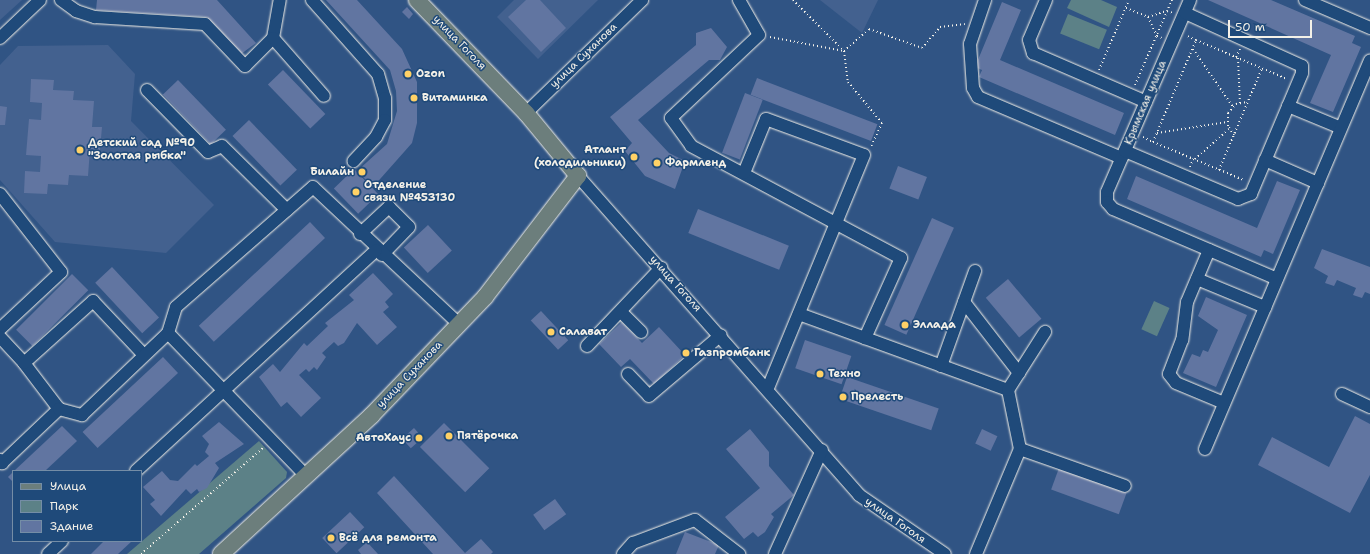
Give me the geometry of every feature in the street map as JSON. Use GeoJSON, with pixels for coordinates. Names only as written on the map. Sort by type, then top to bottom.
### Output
{"type":"FeatureCollection","features":[{"type":"Feature","properties":{"kind":"main road","name":"улица Гоголя"},"geometry":{"type":"LineString","coordinates":[[417,0],[526,113],[578,176]]}},
{"type":"Feature","properties":{"kind":"main road","name":"улица Суханова"},"geometry":{"type":"LineString","coordinates":[[221,554],[372,415],[485,297],[578,176]]}},
{"type":"Feature","properties":{"kind":"street"},"geometry":{"type":"LineString","coordinates":[[0,38],[40,0]]}},
{"type":"Feature","properties":{"kind":"street"},"geometry":{"type":"LineString","coordinates":[[61,0],[76,11],[95,18],[205,24],[245,66],[273,38],[280,0]]}},
{"type":"Feature","properties":{"kind":"street"},"geometry":{"type":"LineString","coordinates":[[312,0],[378,74],[385,98],[385,120],[376,137],[354,160]]}},
{"type":"Feature","properties":{"kind":"street","name":"улица Суханова"},"geometry":{"type":"LineString","coordinates":[[526,113],[642,0]]}},
{"type":"Feature","properties":{"kind":"street"},"geometry":{"type":"LineString","coordinates":[[739,0],[759,35],[671,118],[691,146],[901,258],[865,338]]}},
{"type":"Feature","properties":{"kind":"street"},"geometry":{"type":"LineString","coordinates":[[985,0],[975,23],[970,44],[973,88],[978,97],[1238,199],[1248,197],[1255,185],[1303,69],[1297,61],[1184,15]]}},
{"type":"Feature","properties":{"kind":"street"},"geometry":{"type":"LineString","coordinates":[[1046,0],[1029,40],[1030,50],[1146,102]]}},
{"type":"Feature","properties":{"kind":"street","name":"Крымская улица"},"geometry":{"type":"LineString","coordinates":[[1190,0],[1107,192],[1109,206],[1209,250]]}},
{"type":"Feature","properties":{"kind":"street"},"geometry":{"type":"LineString","coordinates":[[1305,0],[1370,28]]}},
{"type":"Feature","properties":{"kind":"street"},"geometry":{"type":"LineString","coordinates":[[273,38],[324,96]]}},
{"type":"Feature","properties":{"kind":"street"},"geometry":{"type":"LineString","coordinates":[[1205,448],[1370,61]]}},
{"type":"Feature","properties":{"kind":"street"},"geometry":{"type":"LineString","coordinates":[[147,90],[208,152],[222,146],[287,210]]}},
{"type":"Feature","properties":{"kind":"street"},"geometry":{"type":"LineString","coordinates":[[1288,106],[1341,128]]}},
{"type":"Feature","properties":{"kind":"street"},"geometry":{"type":"LineString","coordinates":[[744,173],[766,119],[864,155],[768,388]]}},
{"type":"Feature","properties":{"kind":"street"},"geometry":{"type":"LineString","coordinates":[[1265,160],[1318,183]]}},
{"type":"Feature","properties":{"kind":"street","name":"улица Гоголя"},"geometry":{"type":"LineString","coordinates":[[578,176],[768,388],[822,450],[858,495],[945,554]]}},
{"type":"Feature","properties":{"kind":"street"},"geometry":{"type":"LineString","coordinates":[[0,338],[24,362],[59,409],[82,415],[168,333],[176,307],[313,187],[379,252],[459,324]]}},
{"type":"Feature","properties":{"kind":"street"},"geometry":{"type":"LineString","coordinates":[[0,194],[61,272],[0,329]]}},
{"type":"Feature","properties":{"kind":"street"},"geometry":{"type":"LineString","coordinates":[[137,470],[223,389],[409,227],[389,207],[360,234]]}},
{"type":"Feature","properties":{"kind":"street"},"geometry":{"type":"LineString","coordinates":[[1224,403],[1176,383],[1169,374],[1182,340],[1187,302],[1197,278],[1209,250],[1277,279]]}},
{"type":"Feature","properties":{"kind":"street"},"geometry":{"type":"LineString","coordinates":[[587,346],[622,313],[661,268]]}},
{"type":"Feature","properties":{"kind":"street"},"geometry":{"type":"LineString","coordinates":[[941,366],[976,271]]}},
{"type":"Feature","properties":{"kind":"street"},"geometry":{"type":"LineString","coordinates":[[1197,278],[1265,307]]}},
{"type":"Feature","properties":{"kind":"street"},"geometry":{"type":"LineString","coordinates":[[24,362],[93,301],[144,355]]}},
{"type":"Feature","properties":{"kind":"street"},"geometry":{"type":"LineString","coordinates":[[964,302],[1019,373]]}},
{"type":"Feature","properties":{"kind":"street"},"geometry":{"type":"LineString","coordinates":[[622,313],[642,332]]}},
{"type":"Feature","properties":{"kind":"street"},"geometry":{"type":"LineString","coordinates":[[799,314],[1008,390]]}},
{"type":"Feature","properties":{"kind":"street"},"geometry":{"type":"LineString","coordinates":[[976,554],[1020,449],[1008,390],[1045,332]]}},
{"type":"Feature","properties":{"kind":"street"},"geometry":{"type":"LineString","coordinates":[[168,333],[306,476]]}},
{"type":"Feature","properties":{"kind":"street"},"geometry":{"type":"LineString","coordinates":[[628,374],[649,396],[721,335]]}},
{"type":"Feature","properties":{"kind":"street"},"geometry":{"type":"LineString","coordinates":[[1342,394],[1370,407]]}},
{"type":"Feature","properties":{"kind":"street"},"geometry":{"type":"LineString","coordinates":[[0,460],[2,463],[59,409]]}},
{"type":"Feature","properties":{"kind":"street"},"geometry":{"type":"LineString","coordinates":[[1020,449],[1125,486]]}},
{"type":"Feature","properties":{"kind":"street"},"geometry":{"type":"LineString","coordinates":[[775,554],[822,450]]}},
{"type":"Feature","properties":{"kind":"street"},"geometry":{"type":"LineString","coordinates":[[623,554],[633,543],[695,520],[739,554]]}},
{"type":"Feature","properties":{"kind":"street"},"geometry":{"type":"LineString","coordinates":[[48,554],[61,542]]}},
{"type":"Feature","properties":{"kind":"path"},"geometry":{"type":"LineString","coordinates":[[793,0],[844,51],[848,82],[882,123],[873,145],[864,155]]}},
{"type":"Feature","properties":{"kind":"path"},"geometry":{"type":"LineString","coordinates":[[1095,80],[1129,0]]}},
{"type":"Feature","properties":{"kind":"path"},"geometry":{"type":"LineString","coordinates":[[1131,96],[1172,0]]}},
{"type":"Feature","properties":{"kind":"path"},"geometry":{"type":"LineString","coordinates":[[1126,8],[1148,17],[1167,11],[1184,15]]}},
{"type":"Feature","properties":{"kind":"path"},"geometry":{"type":"LineString","coordinates":[[1148,17],[1157,36]]}},
{"type":"Feature","properties":{"kind":"path"},"geometry":{"type":"LineString","coordinates":[[844,51],[870,29],[922,48],[940,26],[975,23]]}},
{"type":"Feature","properties":{"kind":"path"},"geometry":{"type":"LineString","coordinates":[[759,35],[844,51]]}},
{"type":"Feature","properties":{"kind":"path"},"geometry":{"type":"LineString","coordinates":[[1157,36],[1196,40],[1298,83]]}},
{"type":"Feature","properties":{"kind":"path"},"geometry":{"type":"LineString","coordinates":[[1153,142],[1196,40]]}},
{"type":"Feature","properties":{"kind":"path"},"geometry":{"type":"LineString","coordinates":[[1193,49],[1233,107]]}},
{"type":"Feature","properties":{"kind":"path"},"geometry":{"type":"LineString","coordinates":[[1238,58],[1240,103]]}},
{"type":"Feature","properties":{"kind":"path"},"geometry":{"type":"LineString","coordinates":[[1219,170],[1262,68]]}},
{"type":"Feature","properties":{"kind":"path"},"geometry":{"type":"LineString","coordinates":[[1234,135],[1229,129],[1227,122],[1233,107],[1240,103],[1247,102]]}},
{"type":"Feature","properties":{"kind":"path"},"geometry":{"type":"LineString","coordinates":[[1157,133],[1227,122]]}},
{"type":"Feature","properties":{"kind":"path"},"geometry":{"type":"LineString","coordinates":[[1195,159],[1229,129]]}},
{"type":"Feature","properties":{"kind":"path"},"geometry":{"type":"LineString","coordinates":[[1133,133],[1255,185]]}},
{"type":"Feature","properties":{"kind":"path"},"geometry":{"type":"LineString","coordinates":[[141,554],[271,440]]}},
{"type":"Feature","properties":{"kind":"shaded area"},"geometry":{"type":"Polygon","coordinates":[[[0,0],[22,0],[0,20],[0,0]]]}},
{"type":"Feature","properties":{"kind":"shaded area"},"geometry":{"type":"Polygon","coordinates":[[[514,0],[598,0],[538,59],[497,17],[514,0]]]}},
{"type":"Feature","properties":{"kind":"shaded area"},"geometry":{"type":"Polygon","coordinates":[[[820,0],[878,0],[862,33],[820,0]]]}},
{"type":"Feature","properties":{"kind":"shaded area","name":"Детский сад №90 \"Золотая рыбка\""},"geometry":{"type":"Polygon","coordinates":[[[108,45],[135,74],[131,121],[214,205],[166,253],[55,242],[0,180],[0,65],[18,46],[108,45]]]}},
{"type":"Feature","properties":{"kind":"green space"},"geometry":{"type":"Polygon","coordinates":[[[1071,0],[1101,0],[1117,7],[1109,27],[1067,8],[1071,0]]]}},
{"type":"Feature","properties":{"kind":"green space"},"geometry":{"type":"Polygon","coordinates":[[[1068,14],[1107,30],[1099,49],[1060,33],[1068,14]]]}},
{"type":"Feature","properties":{"kind":"green space"},"geometry":{"type":"Polygon","coordinates":[[[1154,301],[1170,308],[1157,336],[1141,329],[1154,301]]]}},
{"type":"Feature","properties":{"kind":"green space"},"geometry":{"type":"Polygon","coordinates":[[[259,441],[287,472],[286,478],[199,554],[127,554],[259,441]]]}},
{"type":"Feature","properties":{"kind":"building"},"geometry":{"type":"Polygon","coordinates":[[[97,0],[217,0],[256,43],[241,54],[207,17],[96,10],[97,0]]]}},
{"type":"Feature","properties":{"kind":"building"},"geometry":{"type":"Polygon","coordinates":[[[326,0],[357,0],[402,49],[417,82],[417,123],[412,143],[373,187],[357,171],[387,144],[397,111],[396,91],[390,70],[326,0]]]}},
{"type":"Feature","properties":{"kind":"building"},"geometry":{"type":"Polygon","coordinates":[[[526,0],[540,0],[566,28],[541,52],[508,17],[526,0]]]}},
{"type":"Feature","properties":{"kind":"building"},"geometry":{"type":"Polygon","coordinates":[[[1208,0],[1271,0],[1355,36],[1352,43],[1361,47],[1333,112],[1310,103],[1331,55],[1208,0]]]}},
{"type":"Feature","properties":{"kind":"building"},"geometry":{"type":"Polygon","coordinates":[[[1002,2],[1021,10],[1000,60],[1124,113],[1115,135],[979,77],[982,70],[975,67],[1002,2]]]}},
{"type":"Feature","properties":{"kind":"building"},"geometry":{"type":"Polygon","coordinates":[[[407,7],[413,14],[409,19],[402,12],[407,7]]]}},
{"type":"Feature","properties":{"kind":"building"},"geometry":{"type":"Polygon","coordinates":[[[711,28],[727,47],[720,60],[709,60],[638,120],[669,153],[685,161],[675,189],[645,176],[625,151],[632,143],[610,117],[696,45],[696,33],[711,28]]]}},
{"type":"Feature","properties":{"kind":"building"},"geometry":{"type":"Polygon","coordinates":[[[283,70],[325,114],[310,128],[268,85],[283,70]]]}},
{"type":"Feature","properties":{"kind":"building"},"geometry":{"type":"Polygon","coordinates":[[[757,78],[877,124],[871,141],[751,95],[757,78]]]}},
{"type":"Feature","properties":{"kind":"building"},"geometry":{"type":"Polygon","coordinates":[[[31,79],[54,80],[53,90],[74,91],[73,100],[94,101],[92,127],[102,127],[100,150],[90,149],[88,176],[69,175],[68,185],[48,184],[47,194],[24,193],[25,171],[40,172],[41,156],[26,155],[29,119],[41,120],[42,103],[30,102],[31,79]]]}},
{"type":"Feature","properties":{"kind":"building"},"geometry":{"type":"Polygon","coordinates":[[[178,80],[226,130],[211,144],[163,95],[178,80]]]}},
{"type":"Feature","properties":{"kind":"building"},"geometry":{"type":"Polygon","coordinates":[[[745,93],[763,100],[740,160],[722,153],[745,93]]]}},
{"type":"Feature","properties":{"kind":"building"},"geometry":{"type":"Polygon","coordinates":[[[0,106],[7,107],[5,125],[0,125],[0,106]]]}},
{"type":"Feature","properties":{"kind":"building"},"geometry":{"type":"Polygon","coordinates":[[[249,120],[297,170],[280,186],[232,136],[249,120]]]}},
{"type":"Feature","properties":{"kind":"building"},"geometry":{"type":"Polygon","coordinates":[[[898,166],[927,177],[918,200],[889,188],[898,166]]]}},
{"type":"Feature","properties":{"kind":"building"},"geometry":{"type":"Polygon","coordinates":[[[354,169],[378,194],[358,214],[334,188],[354,169]]]}},
{"type":"Feature","properties":{"kind":"building"},"geometry":{"type":"Polygon","coordinates":[[[1136,176],[1257,228],[1277,181],[1300,190],[1273,254],[1264,250],[1261,257],[1127,199],[1136,176]]]}},
{"type":"Feature","properties":{"kind":"building"},"geometry":{"type":"Polygon","coordinates":[[[698,209],[789,246],[779,270],[688,233],[698,209]]]}},
{"type":"Feature","properties":{"kind":"building"},"geometry":{"type":"Polygon","coordinates":[[[932,218],[954,228],[906,335],[884,325],[932,218]]]}},
{"type":"Feature","properties":{"kind":"building"},"geometry":{"type":"Polygon","coordinates":[[[310,222],[325,238],[214,342],[199,326],[310,222]]]}},
{"type":"Feature","properties":{"kind":"building"},"geometry":{"type":"Polygon","coordinates":[[[428,225],[452,251],[428,273],[404,248],[428,225]]]}},
{"type":"Feature","properties":{"kind":"building"},"geometry":{"type":"Polygon","coordinates":[[[1322,249],[1370,267],[1370,294],[1365,292],[1362,298],[1353,295],[1356,288],[1337,280],[1334,286],[1325,283],[1328,276],[1314,268],[1322,249]]]}},
{"type":"Feature","properties":{"kind":"building"},"geometry":{"type":"Polygon","coordinates":[[[112,267],[159,317],[142,333],[95,283],[112,267]]]}},
{"type":"Feature","properties":{"kind":"building"},"geometry":{"type":"Polygon","coordinates":[[[373,273],[393,294],[385,302],[389,307],[383,312],[397,327],[377,345],[357,323],[344,343],[338,346],[334,342],[322,353],[326,357],[317,370],[314,367],[309,372],[306,369],[299,375],[321,398],[301,417],[287,402],[281,407],[259,377],[273,364],[280,372],[304,343],[307,346],[328,326],[325,323],[354,300],[349,295],[373,273]]]}},
{"type":"Feature","properties":{"kind":"building"},"geometry":{"type":"Polygon","coordinates":[[[72,274],[88,290],[32,346],[16,330],[72,274]]]}},
{"type":"Feature","properties":{"kind":"building"},"geometry":{"type":"Polygon","coordinates":[[[1008,279],[1041,319],[1019,337],[986,298],[1008,279]]]}},
{"type":"Feature","properties":{"kind":"building"},"geometry":{"type":"Polygon","coordinates":[[[1206,297],[1247,315],[1216,387],[1183,373],[1192,354],[1200,357],[1203,350],[1208,352],[1218,330],[1198,316],[1206,297]]]}},
{"type":"Feature","properties":{"kind":"building"},"geometry":{"type":"Polygon","coordinates":[[[541,311],[568,340],[558,350],[531,321],[541,311]]]}},
{"type":"Feature","properties":{"kind":"building"},"geometry":{"type":"Polygon","coordinates":[[[622,322],[642,343],[659,327],[685,355],[654,384],[630,359],[621,367],[599,344],[622,322]]]}},
{"type":"Feature","properties":{"kind":"building"},"geometry":{"type":"Polygon","coordinates":[[[805,340],[851,356],[842,384],[795,368],[805,340]]]}},
{"type":"Feature","properties":{"kind":"building"},"geometry":{"type":"Polygon","coordinates":[[[163,357],[178,373],[98,448],[83,432],[163,357]]]}},
{"type":"Feature","properties":{"kind":"building"},"geometry":{"type":"Polygon","coordinates":[[[847,377],[939,409],[931,430],[840,399],[847,377]]]}},
{"type":"Feature","properties":{"kind":"building"},"geometry":{"type":"Polygon","coordinates":[[[1355,416],[1370,424],[1370,475],[1350,513],[1258,465],[1272,437],[1329,467],[1355,416]]]}},
{"type":"Feature","properties":{"kind":"building"},"geometry":{"type":"Polygon","coordinates":[[[219,422],[244,444],[215,463],[219,468],[207,488],[199,492],[197,489],[191,494],[186,489],[161,516],[150,504],[155,500],[143,487],[162,471],[170,480],[178,481],[195,464],[197,466],[209,456],[205,452],[209,444],[202,436],[219,422]]]}},
{"type":"Feature","properties":{"kind":"building"},"geometry":{"type":"Polygon","coordinates":[[[444,423],[489,468],[465,492],[420,447],[444,423]]]}},
{"type":"Feature","properties":{"kind":"building"},"geometry":{"type":"Polygon","coordinates":[[[62,426],[77,441],[46,470],[15,470],[62,426]]]}},
{"type":"Feature","properties":{"kind":"building"},"geometry":{"type":"Polygon","coordinates":[[[414,428],[423,438],[411,448],[402,439],[414,428]]]}},
{"type":"Feature","properties":{"kind":"building"},"geometry":{"type":"Polygon","coordinates":[[[750,429],[769,452],[769,466],[794,495],[771,514],[774,517],[765,532],[758,537],[753,532],[744,539],[725,517],[760,488],[726,449],[750,429]]]}},
{"type":"Feature","properties":{"kind":"building"},"geometry":{"type":"Polygon","coordinates":[[[982,429],[997,436],[991,451],[975,444],[982,429]]]}},
{"type":"Feature","properties":{"kind":"building"},"geometry":{"type":"Polygon","coordinates":[[[1059,468],[1127,493],[1119,514],[1051,490],[1059,468]]]}},
{"type":"Feature","properties":{"kind":"building"},"geometry":{"type":"Polygon","coordinates":[[[12,473],[12,481],[8,477],[12,473]]]}},
{"type":"Feature","properties":{"kind":"building"},"geometry":{"type":"Polygon","coordinates":[[[394,476],[465,553],[481,539],[493,552],[491,554],[433,554],[377,493],[394,476]]]}},
{"type":"Feature","properties":{"kind":"building"},"geometry":{"type":"Polygon","coordinates":[[[555,499],[566,514],[544,530],[533,515],[555,499]]]}},
{"type":"Feature","properties":{"kind":"building"},"geometry":{"type":"Polygon","coordinates":[[[350,512],[364,527],[337,553],[322,538],[350,512]]]}},
{"type":"Feature","properties":{"kind":"building"},"geometry":{"type":"Polygon","coordinates":[[[685,532],[719,545],[715,554],[676,554],[685,532]]]}},
{"type":"Feature","properties":{"kind":"building"},"geometry":{"type":"Polygon","coordinates":[[[103,542],[131,542],[118,554],[91,554],[103,542]]]}},
{"type":"Feature","properties":{"kind":"building"},"geometry":{"type":"Polygon","coordinates":[[[367,542],[378,554],[361,554],[358,550],[367,542]]]}},
{"type":"Feature","properties":{"kind":"place","name":"Ozon"},"geometry":{"type":"Point","coordinates":[408,74]}},
{"type":"Feature","properties":{"kind":"place","name":"Витаминка"},"geometry":{"type":"Point","coordinates":[414,98]}},
{"type":"Feature","properties":{"kind":"place","name":"Детский сад №90 \"Золотая рыбка\""},"geometry":{"type":"Point","coordinates":[80,150]}},
{"type":"Feature","properties":{"kind":"place","name":"Атлант (холодильники)"},"geometry":{"type":"Point","coordinates":[634,157]}},
{"type":"Feature","properties":{"kind":"place","name":"Фармленд"},"geometry":{"type":"Point","coordinates":[657,163]}},
{"type":"Feature","properties":{"kind":"place","name":"Билайн"},"geometry":{"type":"Point","coordinates":[362,172]}},
{"type":"Feature","properties":{"kind":"place","name":"Отделение связи №453130"},"geometry":{"type":"Point","coordinates":[356,192]}},
{"type":"Feature","properties":{"kind":"place","name":"Эллада"},"geometry":{"type":"Point","coordinates":[905,325]}},
{"type":"Feature","properties":{"kind":"place","name":"Салават"},"geometry":{"type":"Point","coordinates":[551,332]}},
{"type":"Feature","properties":{"kind":"place","name":"Газпромбанк"},"geometry":{"type":"Point","coordinates":[686,353]}},
{"type":"Feature","properties":{"kind":"place","name":"Техно"},"geometry":{"type":"Point","coordinates":[820,374]}},
{"type":"Feature","properties":{"kind":"place","name":"Прелесть"},"geometry":{"type":"Point","coordinates":[843,397]}},
{"type":"Feature","properties":{"kind":"place","name":"Пятёрочка"},"geometry":{"type":"Point","coordinates":[449,436]}},
{"type":"Feature","properties":{"kind":"place","name":"АвтоХаус"},"geometry":{"type":"Point","coordinates":[419,438]}},
{"type":"Feature","properties":{"kind":"place","name":"Всё для ремонта"},"geometry":{"type":"Point","coordinates":[331,538]}}]}
